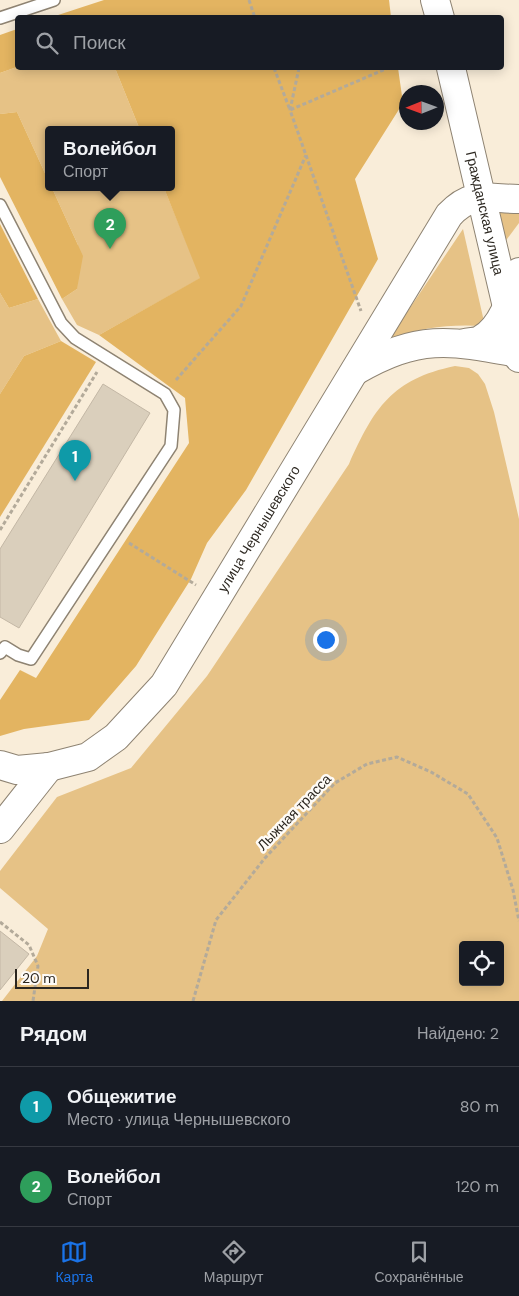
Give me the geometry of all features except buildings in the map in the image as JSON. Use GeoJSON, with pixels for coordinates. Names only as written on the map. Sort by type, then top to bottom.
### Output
{"type":"FeatureCollection","features":[{"type":"Feature","properties":{"kind":"street"},"geometry":{"type":"LineString","coordinates":[[436,0],[439,15]]}},
{"type":"Feature","properties":{"kind":"street","name":"Гражданская улица"},"geometry":{"type":"LineString","coordinates":[[451,70],[518,355]]}},
{"type":"Feature","properties":{"kind":"street"},"geometry":{"type":"LineString","coordinates":[[449,215],[467,180],[473,161]]}},
{"type":"Feature","properties":{"kind":"street"},"geometry":{"type":"LineString","coordinates":[[482,197],[519,199]]}},
{"type":"Feature","properties":{"kind":"street","name":"улица Чернышевского"},"geometry":{"type":"LineString","coordinates":[[0,765],[17,770],[49,767],[88,757],[116,737],[164,685],[449,215],[458,205],[469,199],[482,197]]}},
{"type":"Feature","properties":{"kind":"street"},"geometry":{"type":"LineString","coordinates":[[493,244],[507,258],[519,257]]}},
{"type":"Feature","properties":{"kind":"street"},"geometry":{"type":"LineString","coordinates":[[465,343],[480,340],[493,330],[507,306],[519,272]]}},
{"type":"Feature","properties":{"kind":"street"},"geometry":{"type":"LineString","coordinates":[[355,370],[376,358],[419,344],[439,342],[465,343],[518,355]]}},
{"type":"Feature","properties":{"kind":"street"},"geometry":{"type":"LineString","coordinates":[[0,829],[49,767]]}},
{"type":"Feature","properties":{"kind":"lane"},"geometry":{"type":"LineString","coordinates":[[0,18],[54,0]]}},
{"type":"Feature","properties":{"kind":"lane"},"geometry":{"type":"LineString","coordinates":[[0,205],[62,323],[75,338],[165,394],[174,410],[171,446],[32,659],[18,655],[5,647],[0,653]]}},
{"type":"Feature","properties":{"kind":"path"},"geometry":{"type":"LineString","coordinates":[[249,0],[254,15]]}},
{"type":"Feature","properties":{"kind":"path"},"geometry":{"type":"LineString","coordinates":[[275,70],[362,315]]}},
{"type":"Feature","properties":{"kind":"path"},"geometry":{"type":"LineString","coordinates":[[290,110],[300,70]]}},
{"type":"Feature","properties":{"kind":"path"},"geometry":{"type":"LineString","coordinates":[[290,110],[383,70]]}},
{"type":"Feature","properties":{"kind":"path"},"geometry":{"type":"LineString","coordinates":[[165,394],[241,306],[306,155]]}},
{"type":"Feature","properties":{"kind":"path"},"geometry":{"type":"LineString","coordinates":[[0,530],[106,357]]}},
{"type":"Feature","properties":{"kind":"path"},"geometry":{"type":"LineString","coordinates":[[114,534],[200,587]]}},
{"type":"Feature","properties":{"kind":"path","name":"Лыжная трасса"},"geometry":{"type":"LineString","coordinates":[[193,1001],[216,920],[265,858],[335,783],[366,764],[396,757],[431,772],[468,794],[496,838],[513,890],[519,921]]}},
{"type":"Feature","properties":{"kind":"path"},"geometry":{"type":"LineString","coordinates":[[0,922],[29,945],[38,966],[33,1001]]}},
{"type":"Feature","properties":{"kind":"shaded area"},"geometry":{"type":"Polygon","coordinates":[[[104,0],[389,0],[391,15],[58,15],[104,0]]]}},
{"type":"Feature","properties":{"kind":"shaded area"},"geometry":{"type":"Polygon","coordinates":[[[15,30],[15,68],[0,73],[0,35],[15,30]]]}},
{"type":"Feature","properties":{"kind":"shaded area"},"geometry":{"type":"Polygon","coordinates":[[[15,68],[15,70],[116,70],[138,126],[45,126],[45,173],[17,112],[0,114],[0,73],[15,68]]]}},
{"type":"Feature","properties":{"kind":"shaded area"},"geometry":{"type":"Polygon","coordinates":[[[116,70],[398,70],[400,85],[399,109],[355,179],[378,259],[246,490],[207,543],[191,579],[136,666],[89,720],[24,729],[0,736],[0,700],[20,670],[36,678],[189,443],[185,398],[99,335],[200,278],[165,191],[175,191],[175,126],[138,126],[116,70]]]}},
{"type":"Feature","properties":{"kind":"shaded area"},"geometry":{"type":"Polygon","coordinates":[[[17,112],[45,173],[45,191],[53,191],[83,256],[77,289],[62,299],[0,177],[0,114],[17,112]]]}},
{"type":"Feature","properties":{"kind":"shaded area"},"geometry":{"type":"Polygon","coordinates":[[[53,191],[165,191],[201,278],[99,335],[77,325],[62,299],[77,289],[78,245],[53,191]]]}},
{"type":"Feature","properties":{"kind":"shaded area"},"geometry":{"type":"Polygon","coordinates":[[[497,212],[519,214],[519,223],[504,243],[497,212]]]}},
{"type":"Feature","properties":{"kind":"shaded area"},"geometry":{"type":"Polygon","coordinates":[[[0,224],[38,299],[9,308],[0,293],[0,224]]]}},
{"type":"Feature","properties":{"kind":"shaded area"},"geometry":{"type":"Polygon","coordinates":[[[463,229],[485,326],[436,327],[389,339],[463,229]]]}},
{"type":"Feature","properties":{"kind":"shaded area"},"geometry":{"type":"Polygon","coordinates":[[[0,293],[9,308],[38,299],[61,341],[24,356],[0,394],[0,293]]]}},
{"type":"Feature","properties":{"kind":"shaded area"},"geometry":{"type":"Polygon","coordinates":[[[61,341],[96,362],[0,517],[0,394],[24,356],[61,341]]]}},
{"type":"Feature","properties":{"kind":"shaded area"},"geometry":{"type":"Polygon","coordinates":[[[455,366],[469,368],[478,374],[485,384],[494,412],[519,519],[519,1001],[2,1001],[37,956],[48,929],[0,888],[0,871],[57,797],[131,768],[207,676],[349,464],[367,427],[377,412],[400,388],[415,379],[455,366]]]}},
{"type":"Feature","properties":{"kind":"place","name":"Волейбол"},"geometry":{"type":"Point","coordinates":[110,249]}},
{"type":"Feature","properties":{"kind":"place","name":"Общежитие"},"geometry":{"type":"Point","coordinates":[75,481]}}]}
